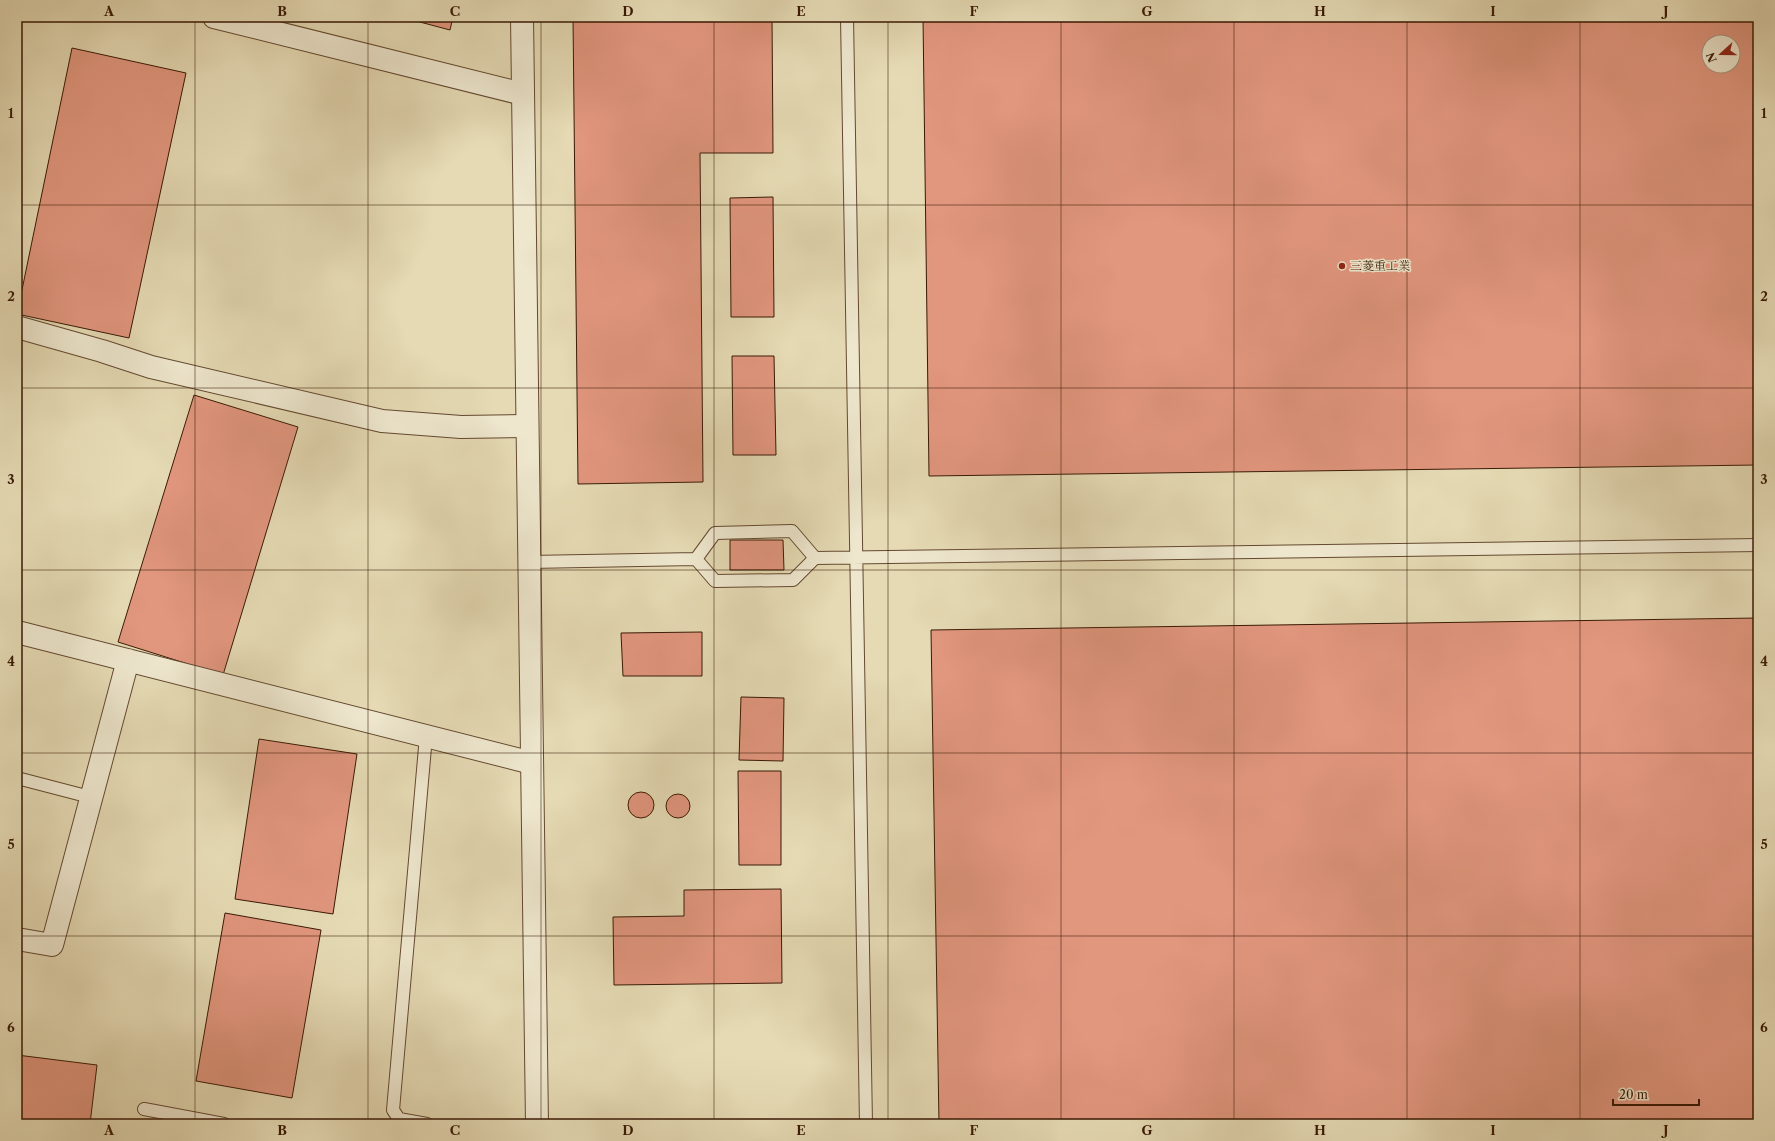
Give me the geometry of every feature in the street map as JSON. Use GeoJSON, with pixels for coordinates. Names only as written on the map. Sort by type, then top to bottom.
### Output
{"type":"FeatureCollection","features":[{"type":"Feature","properties":{"kind":"street"},"geometry":{"type":"LineString","coordinates":[[214,17],[523,94]]}},
{"type":"Feature","properties":{"kind":"street"},"geometry":{"type":"LineString","coordinates":[[522,17],[537,1124]]}},
{"type":"Feature","properties":{"kind":"street"},"geometry":{"type":"LineString","coordinates":[[17,327],[102,351],[151,367],[382,421],[461,427],[527,426]]}},
{"type":"Feature","properties":{"kind":"street"},"geometry":{"type":"LineString","coordinates":[[17,632],[532,763]]}},
{"type":"Feature","properties":{"kind":"street"},"geometry":{"type":"LineString","coordinates":[[17,939],[52,945],[90,797],[128,660]]}},
{"type":"Feature","properties":{"kind":"lane"},"geometry":{"type":"LineString","coordinates":[[847,17],[855,557],[866,1124]]}},
{"type":"Feature","properties":{"kind":"lane"},"geometry":{"type":"LineString","coordinates":[[696,559],[716,533],[792,531],[815,558]]}},
{"type":"Feature","properties":{"kind":"lane"},"geometry":{"type":"LineString","coordinates":[[696,559],[715,581],[793,580],[815,558],[1758,545]]}},
{"type":"Feature","properties":{"kind":"lane"},"geometry":{"type":"LineString","coordinates":[[529,562],[696,559]]}},
{"type":"Feature","properties":{"kind":"lane"},"geometry":{"type":"LineString","coordinates":[[426,736],[393,1110],[399,1119],[427,1124]]}},
{"type":"Feature","properties":{"kind":"lane"},"geometry":{"type":"LineString","coordinates":[[17,778],[90,797]]}},
{"type":"Feature","properties":{"kind":"lane"},"geometry":{"type":"LineString","coordinates":[[144,1109],[224,1124]]}},
{"type":"Feature","properties":{"kind":"building"},"geometry":{"type":"Polygon","coordinates":[[[401,17],[453,17],[450,30],[401,17]]]}},
{"type":"Feature","properties":{"kind":"building"},"geometry":{"type":"Polygon","coordinates":[[[573,17],[772,17],[773,153],[700,153],[703,482],[578,484],[573,17]]]}},
{"type":"Feature","properties":{"kind":"building","name":"三菱重工業"},"geometry":{"type":"Polygon","coordinates":[[[923,17],[1758,17],[1758,465],[929,476],[923,17]]]}},
{"type":"Feature","properties":{"kind":"building"},"geometry":{"type":"Polygon","coordinates":[[[72,48],[186,73],[129,338],[17,314],[72,48]]]}},
{"type":"Feature","properties":{"kind":"building"},"geometry":{"type":"Polygon","coordinates":[[[773,197],[774,317],[731,317],[730,198],[773,197]]]}},
{"type":"Feature","properties":{"kind":"building"},"geometry":{"type":"Polygon","coordinates":[[[732,356],[774,356],[776,455],[733,455],[732,356]]]}},
{"type":"Feature","properties":{"kind":"building"},"geometry":{"type":"Polygon","coordinates":[[[194,395],[298,427],[223,675],[118,642],[194,395]]]}},
{"type":"Feature","properties":{"kind":"building"},"geometry":{"type":"Polygon","coordinates":[[[730,540],[783,540],[784,570],[730,570],[730,540]]]}},
{"type":"Feature","properties":{"kind":"building"},"geometry":{"type":"Polygon","coordinates":[[[1758,618],[1758,1124],[939,1124],[931,630],[1758,618]]]}},
{"type":"Feature","properties":{"kind":"building"},"geometry":{"type":"Polygon","coordinates":[[[702,632],[702,676],[623,676],[621,633],[702,632]]]}},
{"type":"Feature","properties":{"kind":"building"},"geometry":{"type":"Polygon","coordinates":[[[741,697],[784,698],[783,761],[739,760],[741,697]]]}},
{"type":"Feature","properties":{"kind":"building"},"geometry":{"type":"Polygon","coordinates":[[[259,739],[357,754],[333,914],[235,899],[259,739]]]}},
{"type":"Feature","properties":{"kind":"building"},"geometry":{"type":"Polygon","coordinates":[[[738,771],[781,771],[781,865],[739,865],[738,771]]]}},
{"type":"Feature","properties":{"kind":"building"},"geometry":{"type":"Polygon","coordinates":[[[641,792],[650,796],[654,805],[650,814],[641,818],[632,814],[628,805],[632,796],[641,792]]]}},
{"type":"Feature","properties":{"kind":"building"},"geometry":{"type":"Polygon","coordinates":[[[678,794],[683,795],[689,801],[689,811],[683,817],[678,818],[673,817],[667,811],[666,806],[667,801],[673,795],[678,794]]]}},
{"type":"Feature","properties":{"kind":"building"},"geometry":{"type":"Polygon","coordinates":[[[781,889],[782,983],[614,985],[613,917],[684,916],[684,890],[781,889]]]}},
{"type":"Feature","properties":{"kind":"building"},"geometry":{"type":"Polygon","coordinates":[[[225,913],[321,930],[292,1098],[196,1081],[225,913]]]}},
{"type":"Feature","properties":{"kind":"building"},"geometry":{"type":"Polygon","coordinates":[[[17,1055],[97,1065],[90,1124],[17,1124],[17,1055]]]}},
{"type":"Feature","properties":{"kind":"place","name":"三菱重工業"},"geometry":{"type":"Point","coordinates":[1342,266]}}]}
